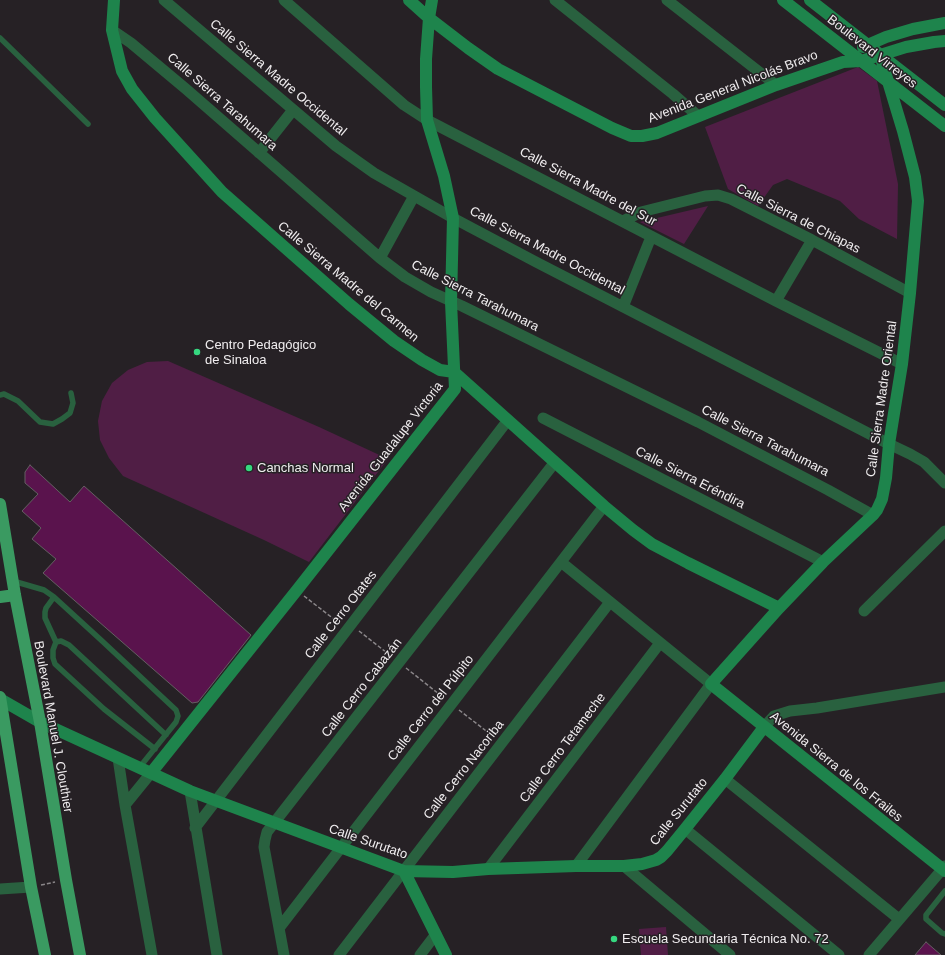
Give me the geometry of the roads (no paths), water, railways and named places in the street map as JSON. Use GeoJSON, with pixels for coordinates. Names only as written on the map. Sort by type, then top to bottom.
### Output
{"type":"FeatureCollection","features":[{"type":"Feature","properties":{"kind":"main road","name":"Boulevard Manuel J. Clouthier"},"geometry":{"type":"LineString","coordinates":[[0,504],[15,595],[40,722],[80,955]]}},
{"type":"Feature","properties":{"kind":"main road"},"geometry":{"type":"LineString","coordinates":[[0,597],[15,595]]}},
{"type":"Feature","properties":{"kind":"main road"},"geometry":{"type":"LineString","coordinates":[[0,699],[31,887],[45,955]]}},
{"type":"Feature","properties":{"kind":"street","name":"Calle Sierra Madre del Carmen"},"geometry":{"type":"LineString","coordinates":[[114,0],[112,30],[122,71],[132,89],[155,118],[222,192],[349,304],[394,341],[440,370],[454,372],[633,530],[652,544],[688,564],[779,608]]}},
{"type":"Feature","properties":{"kind":"street","name":"Calle Sierra Madre Occidental"},"geometry":{"type":"LineString","coordinates":[[164,0],[336,146],[374,172],[453,218],[910,454],[924,462],[945,483]]}},
{"type":"Feature","properties":{"kind":"street","name":"Calle Sierra Madre del Sur"},"geometry":{"type":"LineString","coordinates":[[284,0],[404,105],[428,120],[651,237],[902,364]]}},
{"type":"Feature","properties":{"kind":"street","name":"Avenida General Nicolás Bravo"},"geometry":{"type":"LineString","coordinates":[[409,0],[429,18],[498,69],[612,128],[631,136],[642,136],[657,133],[776,85],[851,58],[880,54],[906,47],[945,41]]}},
{"type":"Feature","properties":{"kind":"street","name":"Avenida Guadalupe Victoria"},"geometry":{"type":"LineString","coordinates":[[150,773],[455,388],[451,302],[453,218],[444,176],[428,120],[426,87],[426,59],[432,0]]}},
{"type":"Feature","properties":{"kind":"street"},"geometry":{"type":"LineString","coordinates":[[555,0],[673,94],[698,116]]}},
{"type":"Feature","properties":{"kind":"street"},"geometry":{"type":"LineString","coordinates":[[667,0],[776,85]]}},
{"type":"Feature","properties":{"kind":"street","name":"Boulevard Virreyes"},"geometry":{"type":"LineString","coordinates":[[783,0],[851,58],[887,81],[945,126]]}},
{"type":"Feature","properties":{"kind":"street","name":"Boulevard Virreyes"},"geometry":{"type":"LineString","coordinates":[[810,0],[945,105]]}},
{"type":"Feature","properties":{"kind":"street","name":"Avenida General Nicolás Bravo"},"geometry":{"type":"LineString","coordinates":[[851,58],[867,45],[886,37],[913,29],[945,23]]}},
{"type":"Feature","properties":{"kind":"street","name":"Calle Sierra Tarahumara"},"geometry":{"type":"LineString","coordinates":[[112,30],[130,43],[259,152],[380,258],[405,277],[451,302],[690,419],[828,490],[873,515]]}},
{"type":"Feature","properties":{"kind":"street","name":"Calle Sierra Madre Oriental"},"geometry":{"type":"LineString","coordinates":[[711,684],[779,608],[878,510],[882,500],[886,478],[889,444],[902,364],[918,201],[915,177],[880,54]]}},
{"type":"Feature","properties":{"kind":"street"},"geometry":{"type":"LineString","coordinates":[[259,152],[293,110]]}},
{"type":"Feature","properties":{"kind":"street","name":"Calle Sierra de Chiapas"},"geometry":{"type":"LineString","coordinates":[[623,221],[641,212],[705,196],[718,195],[731,199],[812,240],[910,293]]}},
{"type":"Feature","properties":{"kind":"street"},"geometry":{"type":"LineString","coordinates":[[380,258],[414,196]]}},
{"type":"Feature","properties":{"kind":"street"},"geometry":{"type":"LineString","coordinates":[[623,307],[651,237]]}},
{"type":"Feature","properties":{"kind":"street"},"geometry":{"type":"LineString","coordinates":[[776,301],[812,240]]}},
{"type":"Feature","properties":{"kind":"street","name":"Calle Sierra Eréndira"},"geometry":{"type":"LineString","coordinates":[[543,418],[824,562]]}},
{"type":"Feature","properties":{"kind":"street","name":"Calle Cerro Otates"},"geometry":{"type":"LineString","coordinates":[[195,828],[508,420]]}},
{"type":"Feature","properties":{"kind":"street","name":"Calle Cerro Cabazán"},"geometry":{"type":"LineString","coordinates":[[284,955],[264,847],[267,832],[556,462]]}},
{"type":"Feature","properties":{"kind":"street","name":"Calle Cerro del Púlpito"},"geometry":{"type":"LineString","coordinates":[[280,927],[604,506]]}},
{"type":"Feature","properties":{"kind":"street"},"geometry":{"type":"LineString","coordinates":[[864,611],[945,531]]}},
{"type":"Feature","properties":{"kind":"street"},"geometry":{"type":"LineString","coordinates":[[561,562],[711,684],[576,866]]}},
{"type":"Feature","properties":{"kind":"street","name":"Calle Cerro Nacoriba"},"geometry":{"type":"LineString","coordinates":[[339,955],[610,602]]}},
{"type":"Feature","properties":{"kind":"street","name":"Calle Cerro Tetameche"},"geometry":{"type":"LineString","coordinates":[[488,869],[660,643]]}},
{"type":"Feature","properties":{"kind":"street","name":"Avenida Sierra de los Frailes"},"geometry":{"type":"LineString","coordinates":[[711,684],[944,868]]}},
{"type":"Feature","properties":{"kind":"street"},"geometry":{"type":"LineString","coordinates":[[764,727],[774,716],[790,711],[945,687]]}},
{"type":"Feature","properties":{"kind":"street","name":"Calle Surutato"},"geometry":{"type":"LineString","coordinates":[[0,699],[40,722],[190,791],[404,871],[453,872],[488,869],[624,866],[642,864],[656,860],[661,858],[685,829],[764,727]]}},
{"type":"Feature","properties":{"kind":"street"},"geometry":{"type":"LineString","coordinates":[[118,758],[152,955]]}},
{"type":"Feature","properties":{"kind":"street"},"geometry":{"type":"LineString","coordinates":[[125,805],[150,773]]}},
{"type":"Feature","properties":{"kind":"street"},"geometry":{"type":"LineString","coordinates":[[725,779],[899,920]]}},
{"type":"Feature","properties":{"kind":"street"},"geometry":{"type":"LineString","coordinates":[[190,791],[217,955]]}},
{"type":"Feature","properties":{"kind":"street"},"geometry":{"type":"LineString","coordinates":[[685,829],[839,955]]}},
{"type":"Feature","properties":{"kind":"street"},"geometry":{"type":"LineString","coordinates":[[624,866],[730,955]]}},
{"type":"Feature","properties":{"kind":"street"},"geometry":{"type":"LineString","coordinates":[[869,955],[944,868]]}},
{"type":"Feature","properties":{"kind":"street"},"geometry":{"type":"LineString","coordinates":[[404,871],[446,955]]}},
{"type":"Feature","properties":{"kind":"street"},"geometry":{"type":"LineString","coordinates":[[0,889],[31,887]]}},
{"type":"Feature","properties":{"kind":"street"},"geometry":{"type":"LineString","coordinates":[[420,955],[436,934]]}},
{"type":"Feature","properties":{"kind":"lane"},"geometry":{"type":"LineString","coordinates":[[0,38],[88,124]]}},
{"type":"Feature","properties":{"kind":"lane"},"geometry":{"type":"LineString","coordinates":[[0,395],[4,394],[18,401],[40,422],[53,424],[70,413],[73,403],[71,393]]}},
{"type":"Feature","properties":{"kind":"lane"},"geometry":{"type":"LineString","coordinates":[[13,581],[44,590],[54,597],[176,710],[178,716],[176,722],[139,768]]}},
{"type":"Feature","properties":{"kind":"lane"},"geometry":{"type":"LineString","coordinates":[[54,597],[46,608],[45,612],[45,618],[56,642],[53,650],[53,661],[104,709],[155,749]]}},
{"type":"Feature","properties":{"kind":"lane"},"geometry":{"type":"LineString","coordinates":[[56,642],[61,641],[69,645],[166,735]]}},
{"type":"Feature","properties":{"kind":"lane"},"geometry":{"type":"LineString","coordinates":[[945,892],[945,902]]}},
{"type":"Feature","properties":{"kind":"lane"},"geometry":{"type":"LineString","coordinates":[[945,892],[926,915],[926,919],[945,934]]}},
{"type":"Feature","properties":{"kind":"place","name":"Centro Pedagógico de Sinaloa"},"geometry":{"type":"Point","coordinates":[197,352]}},
{"type":"Feature","properties":{"kind":"place","name":"Canchas Normal"},"geometry":{"type":"Point","coordinates":[249,468]}},
{"type":"Feature","properties":{"kind":"place","name":"Escuela Secundaria Técnica No. 72"},"geometry":{"type":"Point","coordinates":[614,939]}}]}
